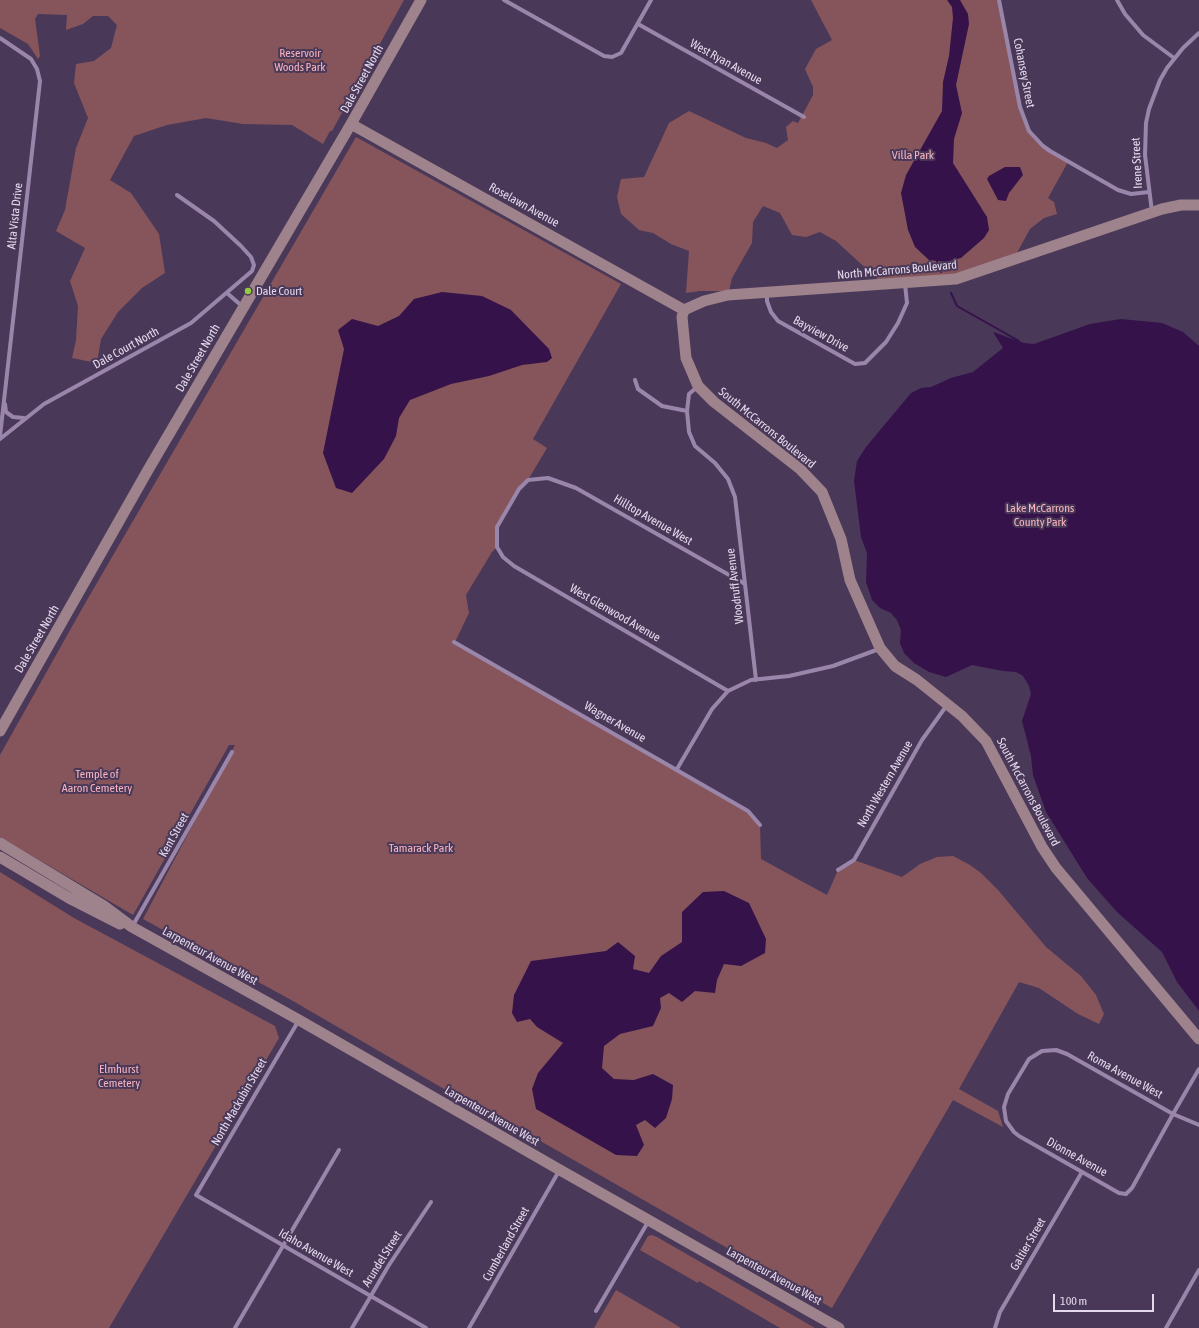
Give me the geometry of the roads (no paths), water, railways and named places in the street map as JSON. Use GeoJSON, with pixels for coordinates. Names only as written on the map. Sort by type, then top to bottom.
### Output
{"type":"FeatureCollection","features":[{"type":"Feature","properties":{"kind":"main road","name":"Dale Street North"},"geometry":{"type":"LineString","coordinates":[[0,730],[148,470],[351,124],[421,0]]}},
{"type":"Feature","properties":{"kind":"main road","name":"Roselawn Avenue"},"geometry":{"type":"LineString","coordinates":[[351,124],[684,310]]}},
{"type":"Feature","properties":{"kind":"main road","name":"North McCarrons Boulevard"},"geometry":{"type":"LineString","coordinates":[[684,310],[714,297],[905,284],[956,279],[1152,212],[1181,205],[1199,205]]}},
{"type":"Feature","properties":{"kind":"main road","name":"South McCarrons Boulevard"},"geometry":{"type":"LineString","coordinates":[[684,310],[682,317],[686,358],[698,386],[714,402],[800,469],[822,492],[841,539],[850,580],[880,648],[895,666],[947,704],[971,724],[986,741],[1042,848],[1056,868],[1199,1039]]}},
{"type":"Feature","properties":{"kind":"main road","name":"Larpenteur Avenue West"},"geometry":{"type":"LineString","coordinates":[[0,843],[104,906],[132,927],[299,1020],[839,1328]]}},
{"type":"Feature","properties":{"kind":"main road","name":"Larpenteur Avenue West"},"geometry":{"type":"LineString","coordinates":[[0,857],[69,898],[119,924],[132,927]]}},
{"type":"Feature","properties":{"kind":"street"},"geometry":{"type":"LineString","coordinates":[[504,0],[604,56],[615,57],[621,53],[651,0]]}},
{"type":"Feature","properties":{"kind":"street","name":"Cohansey Street"},"geometry":{"type":"LineString","coordinates":[[999,0],[1020,108],[1029,131],[1043,146],[1050,151],[1118,190],[1131,194],[1149,192]]}},
{"type":"Feature","properties":{"kind":"street"},"geometry":{"type":"LineString","coordinates":[[1117,0],[1133,25],[1142,35],[1174,58]]}},
{"type":"Feature","properties":{"kind":"street","name":"West Ryan Avenue"},"geometry":{"type":"LineString","coordinates":[[638,24],[804,117]]}},
{"type":"Feature","properties":{"kind":"street","name":"Irene Street"},"geometry":{"type":"LineString","coordinates":[[1152,212],[1145,155],[1146,124],[1153,96],[1160,80],[1174,58],[1199,33]]}},
{"type":"Feature","properties":{"kind":"street","name":"Alta Vista Drive"},"geometry":{"type":"LineString","coordinates":[[0,38],[25,53],[31,59],[37,69],[40,81],[0,437]]}},
{"type":"Feature","properties":{"kind":"street","name":"Dale Court North"},"geometry":{"type":"LineString","coordinates":[[0,437],[44,404],[191,323],[252,271],[254,265],[251,257],[228,233],[202,211],[177,195]]}},
{"type":"Feature","properties":{"kind":"street","name":"Bayview Drive"},"geometry":{"type":"LineString","coordinates":[[767,293],[767,301],[771,312],[778,321],[855,364],[865,363],[886,342],[898,323],[907,303],[905,284]]}},
{"type":"Feature","properties":{"kind":"street"},"geometry":{"type":"LineString","coordinates":[[227,293],[243,307]]}},
{"type":"Feature","properties":{"kind":"street"},"geometry":{"type":"LineString","coordinates":[[635,380],[638,389],[662,406],[687,411]]}},
{"type":"Feature","properties":{"kind":"street","name":"Woodruff Avenue"},"geometry":{"type":"LineString","coordinates":[[698,386],[690,394],[687,411],[690,432],[695,446],[722,470],[732,488],[736,504],[756,680]]}},
{"type":"Feature","properties":{"kind":"street"},"geometry":{"type":"LineString","coordinates":[[4,400],[6,412],[13,417],[26,417]]}},
{"type":"Feature","properties":{"kind":"street","name":"Hilltop Avenue West"},"geometry":{"type":"LineString","coordinates":[[548,478],[576,488],[745,584]]}},
{"type":"Feature","properties":{"kind":"street","name":"West Glenwood Avenue"},"geometry":{"type":"LineString","coordinates":[[548,478],[528,480],[518,489],[497,527],[497,547],[504,557],[514,566],[728,691]]}},
{"type":"Feature","properties":{"kind":"street","name":"Wagner Avenue"},"geometry":{"type":"LineString","coordinates":[[454,642],[748,811],[760,825]]}},
{"type":"Feature","properties":{"kind":"street"},"geometry":{"type":"LineString","coordinates":[[677,769],[712,709],[728,691],[750,680],[819,670],[853,660],[880,648]]}},
{"type":"Feature","properties":{"kind":"street","name":"North Western Avenue"},"geometry":{"type":"LineString","coordinates":[[838,870],[854,860],[922,740],[947,704]]}},
{"type":"Feature","properties":{"kind":"street","name":"Kent Street"},"geometry":{"type":"LineString","coordinates":[[132,927],[232,752]]}},
{"type":"Feature","properties":{"kind":"street","name":"North Mackubin Street"},"geometry":{"type":"LineString","coordinates":[[196,1195],[299,1020]]}},
{"type":"Feature","properties":{"kind":"street","name":"Roma Avenue West"},"geometry":{"type":"LineString","coordinates":[[1019,1136],[1009,1127],[1006,1121],[1004,1107],[1008,1094],[1025,1065],[1035,1054],[1048,1050],[1056,1050],[1067,1054],[1174,1114],[1199,1125]]}},
{"type":"Feature","properties":{"kind":"street"},"geometry":{"type":"LineString","coordinates":[[1174,1114],[1199,1069]]}},
{"type":"Feature","properties":{"kind":"street","name":"Dionne Avenue"},"geometry":{"type":"LineString","coordinates":[[1019,1136],[1119,1193],[1126,1194],[1132,1188],[1174,1114]]}},
{"type":"Feature","properties":{"kind":"street"},"geometry":{"type":"LineString","coordinates":[[235,1328],[339,1150]]}},
{"type":"Feature","properties":{"kind":"street","name":"Cumberland Street"},"geometry":{"type":"LineString","coordinates":[[469,1328],[560,1170]]}},
{"type":"Feature","properties":{"kind":"street","name":"Galtier Street"},"geometry":{"type":"LineString","coordinates":[[995,1328],[1000,1312],[1082,1172]]}},
{"type":"Feature","properties":{"kind":"street","name":"Idaho Avenue West"},"geometry":{"type":"LineString","coordinates":[[196,1195],[426,1328]]}},
{"type":"Feature","properties":{"kind":"street","name":"Arundel Street"},"geometry":{"type":"LineString","coordinates":[[352,1328],[394,1257],[432,1202]]}},
{"type":"Feature","properties":{"kind":"street"},"geometry":{"type":"LineString","coordinates":[[596,1311],[649,1220]]}},
{"type":"Feature","properties":{"kind":"street"},"geometry":{"type":"LineString","coordinates":[[1166,1328],[1199,1270]]}},
{"type":"Feature","properties":{"kind":"waterway"},"geometry":{"type":"LineString","coordinates":[[936,259],[941,272]]}},
{"type":"Feature","properties":{"kind":"waterway"},"geometry":{"type":"LineString","coordinates":[[951,293],[957,306],[1019,341]]}},
{"type":"Feature","properties":{"kind":"place","name":"Dale Court"},"geometry":{"type":"Point","coordinates":[248,291]}},
{"type":"Feature","properties":{"kind":"park label","name":"Reservoir Woods Park"},"geometry":{"type":"Point","coordinates":[300,60]}},
{"type":"Feature","properties":{"kind":"park label","name":"Villa Park"},"geometry":{"type":"Point","coordinates":[913,155]}},
{"type":"Feature","properties":{"kind":"park label","name":"Lake McCarrons County Park"},"geometry":{"type":"Point","coordinates":[1040,515]}},
{"type":"Feature","properties":{"kind":"park label","name":"Temple of Aaron Cemetery"},"geometry":{"type":"Point","coordinates":[97,781]}},
{"type":"Feature","properties":{"kind":"park label","name":"Tamarack Park"},"geometry":{"type":"Point","coordinates":[421,848]}},
{"type":"Feature","properties":{"kind":"park label","name":"Elmhurst Cemetery"},"geometry":{"type":"Point","coordinates":[119,1076]}}]}
